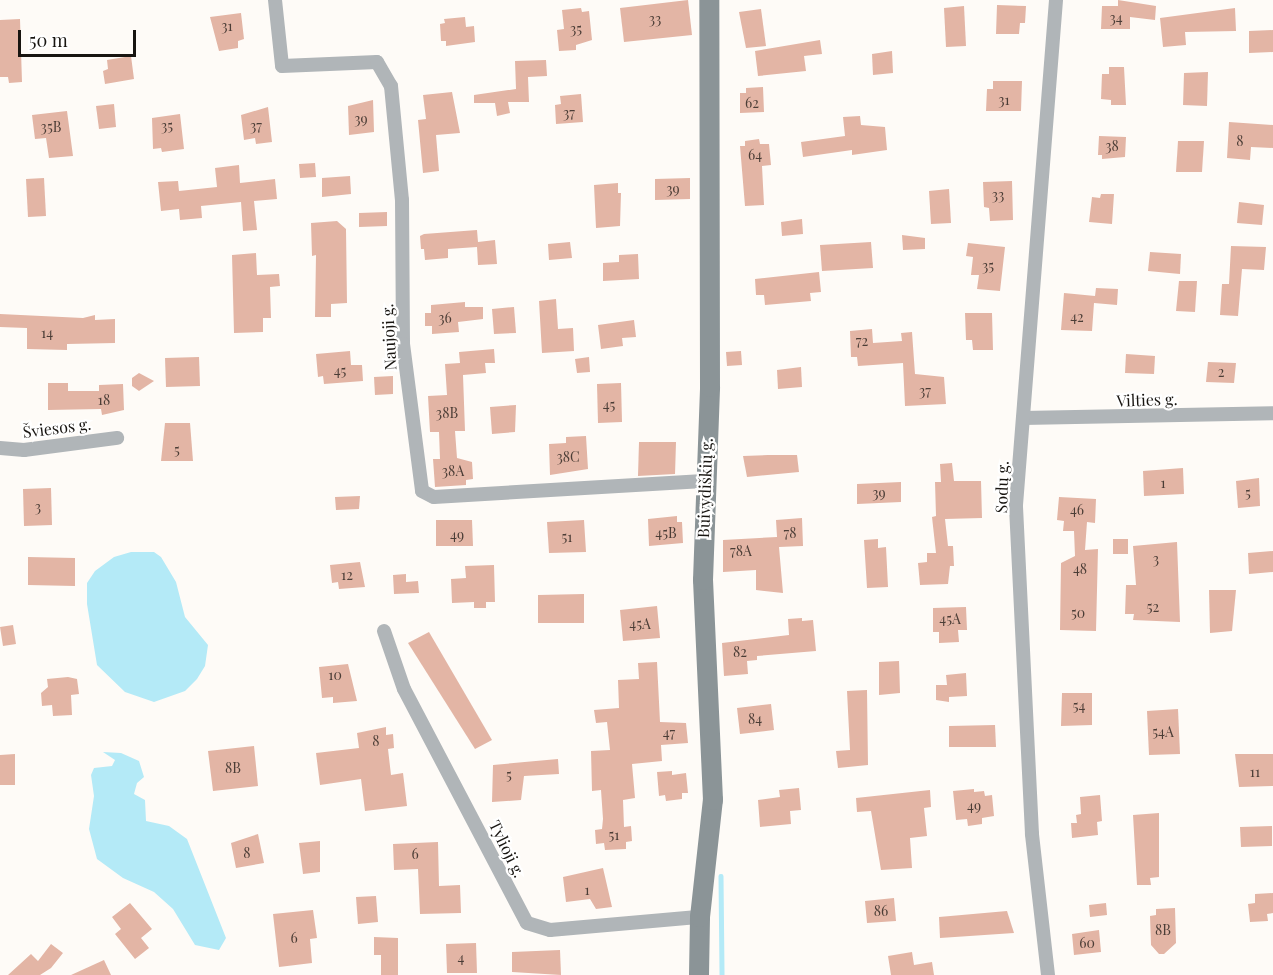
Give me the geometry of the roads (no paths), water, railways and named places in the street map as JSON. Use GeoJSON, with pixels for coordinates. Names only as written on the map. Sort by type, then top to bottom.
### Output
{"type":"FeatureCollection","features":[{"type":"Feature","properties":{"kind":"main road","name":"Buivydiškių g."},"geometry":{"type":"LineString","coordinates":[[699,975],[700,917],[713,800],[703,580],[704,481],[710,387],[706,63],[709,0]]}},
{"type":"Feature","properties":{"kind":"street","name":"Naujoji g."},"geometry":{"type":"LineString","coordinates":[[275,0],[282,66],[377,62],[391,86],[402,200],[403,344],[422,490],[434,497],[704,481]]}},
{"type":"Feature","properties":{"kind":"street","name":"Sodų g."},"geometry":{"type":"LineString","coordinates":[[1048,975],[1032,834],[1018,585],[1016,505],[1056,0]]}},
{"type":"Feature","properties":{"kind":"street","name":"Vilties g."},"geometry":{"type":"LineString","coordinates":[[1023,418],[1273,413]]}},
{"type":"Feature","properties":{"kind":"street","name":"Šviesos g."},"geometry":{"type":"LineString","coordinates":[[0,448],[24,450],[117,438]]}},
{"type":"Feature","properties":{"kind":"street","name":"Tylioji g."},"geometry":{"type":"LineString","coordinates":[[384,631],[404,689],[527,923],[550,930],[700,917]]}},
{"type":"Feature","properties":{"kind":"water"},"geometry":{"type":"Polygon","coordinates":[[[131,552],[154,552],[161,557],[176,582],[185,617],[208,645],[205,666],[197,679],[185,691],[154,702],[125,692],[97,665],[87,604],[87,583],[95,571],[114,557],[131,552]]]}},
{"type":"Feature","properties":{"kind":"water"},"geometry":{"type":"Polygon","coordinates":[[[103,752],[121,753],[139,761],[144,777],[137,783],[134,794],[145,800],[146,821],[169,826],[187,839],[226,938],[219,950],[195,945],[173,909],[154,892],[123,878],[97,859],[89,829],[94,796],[91,775],[94,768],[112,766],[115,760],[103,752]]]}},
{"type":"Feature","properties":{"kind":"waterway"},"geometry":{"type":"LineString","coordinates":[[721,876],[722,975]]}}]}
